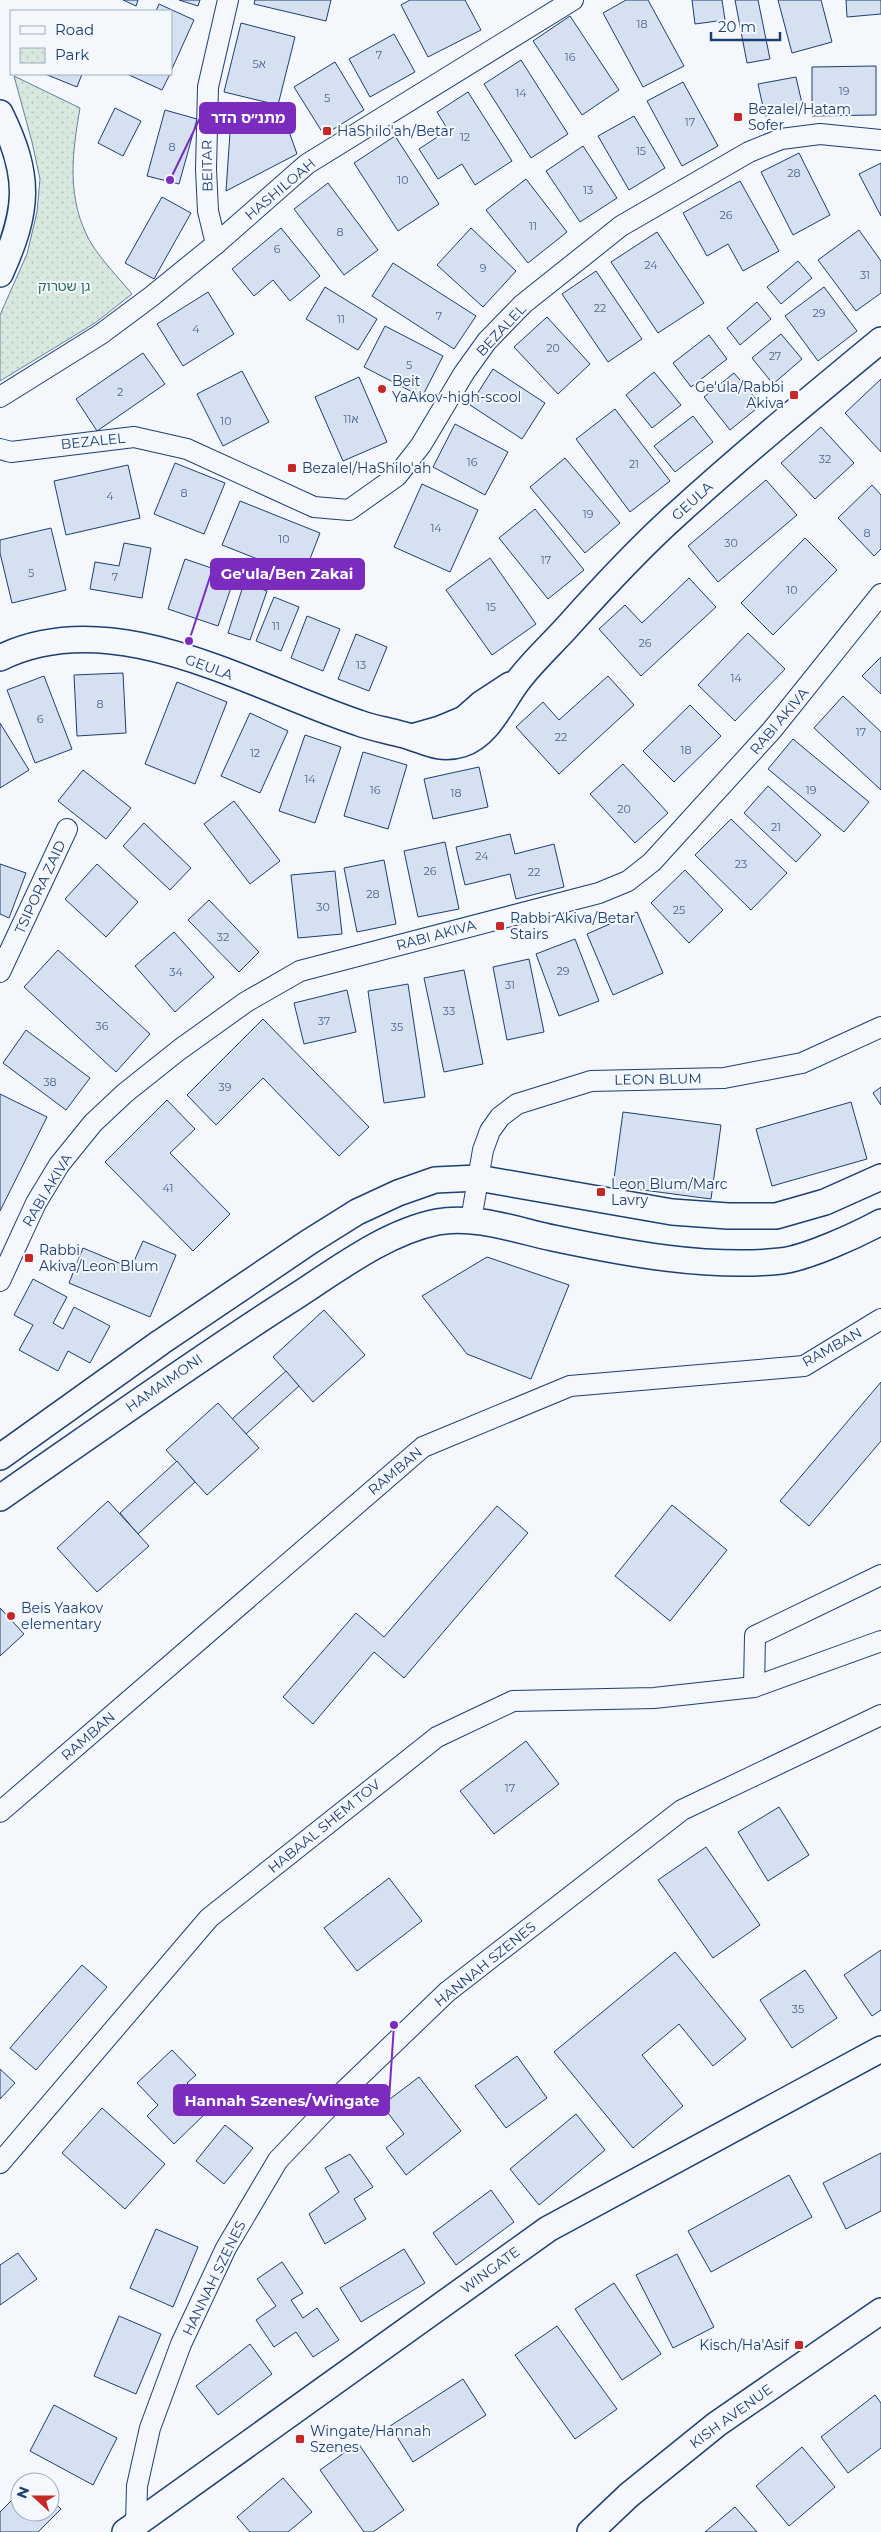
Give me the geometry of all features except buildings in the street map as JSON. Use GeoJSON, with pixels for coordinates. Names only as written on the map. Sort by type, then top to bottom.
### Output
{"type":"FeatureCollection","features":[{"type":"Feature","properties":{"kind":"street","name":"BEITAR"},"geometry":{"type":"LineString","coordinates":[[216,244],[208,212],[206,169],[208,87],[228,0]]}},
{"type":"Feature","properties":{"kind":"street","name":"HASHILOAH"},"geometry":{"type":"LineString","coordinates":[[0,397],[100,334],[216,244],[307,164],[573,0]]}},
{"type":"Feature","properties":{"kind":"street"},"geometry":{"type":"LineString","coordinates":[[0,113],[15,143],[22,168],[23,188],[21,211],[7,241],[0,274]]}},
{"type":"Feature","properties":{"kind":"street","name":"BEZALEL"},"geometry":{"type":"LineString","coordinates":[[6,451],[92,440],[134,437],[187,449],[314,507],[349,510],[396,476],[403,468],[421,445],[464,373],[487,341],[523,304],[620,226],[749,152],[781,139],[820,134],[881,140]]}},
{"type":"Feature","properties":{"kind":"street","name":"GEULA"},"geometry":{"type":"LineString","coordinates":[[0,658],[47,642],[100,640],[162,650],[361,724],[412,737],[423,744],[451,746],[465,743],[490,722],[518,680],[588,604],[675,516],[776,427],[881,340]]}},
{"type":"Feature","properties":{"kind":"street","name":"RABI AKIVA"},"geometry":{"type":"LineString","coordinates":[[0,1281],[36,1202],[59,1165],[93,1123],[125,1093],[179,1050],[246,1002],[300,971],[600,893],[628,881],[652,862],[715,795],[772,730],[881,594]]}},
{"type":"Feature","properties":{"kind":"street","name":"TSIPORA ZAID"},"geometry":{"type":"LineString","coordinates":[[0,972],[67,829]]}},
{"type":"Feature","properties":{"kind":"street","name":"LEON BLUM"},"geometry":{"type":"LineString","coordinates":[[471,1220],[483,1150],[490,1131],[500,1117],[517,1104],[591,1081],[724,1078],[802,1063],[881,1027]]}},
{"type":"Feature","properties":{"kind":"street"},"geometry":{"type":"LineString","coordinates":[[0,1456],[168,1336],[309,1242],[357,1212],[398,1193],[435,1180],[478,1178],[672,1212],[728,1216],[776,1216],[825,1202],[881,1177]]}},
{"type":"Feature","properties":{"kind":"street"},"geometry":{"type":"LineString","coordinates":[[471,1220],[632,1252],[702,1262],[782,1261],[838,1242],[881,1222]]}},
{"type":"Feature","properties":{"kind":"street","name":"HAMAIMONI"},"geometry":{"type":"LineString","coordinates":[[0,1498],[188,1366],[332,1273],[383,1243],[409,1231],[438,1222],[471,1220]]}},
{"type":"Feature","properties":{"kind":"street","name":"RAMBAN"},"geometry":{"type":"LineString","coordinates":[[0,1812],[423,1446],[570,1386],[804,1366],[881,1320]]}},
{"type":"Feature","properties":{"kind":"street"},"geometry":{"type":"LineString","coordinates":[[754,1687],[755,1636],[881,1575]]}},
{"type":"Feature","properties":{"kind":"street","name":"HABAAL SHEM TOV"},"geometry":{"type":"LineString","coordinates":[[0,2163],[209,1918],[437,1736],[513,1702],[654,1698],[754,1687],[881,1641]]}},
{"type":"Feature","properties":{"kind":"street","name":"HANNAH SZENES"},"geometry":{"type":"LineString","coordinates":[[131,2528],[137,2486],[150,2428],[181,2344],[226,2248],[278,2160],[447,1992],[682,1810],[881,1715]]}},
{"type":"Feature","properties":{"kind":"street","name":"WINGATE"},"geometry":{"type":"LineString","coordinates":[[131,2528],[548,2229],[881,2049]]}},
{"type":"Feature","properties":{"kind":"street","name":"KISH AVENUE"},"geometry":{"type":"LineString","coordinates":[[590,2532],[629,2495],[717,2424],[881,2311]]}},
{"type":"Feature","properties":{"kind":"green space","name":"גן שטרוק"},"geometry":{"type":"Polygon","coordinates":[[[14,76],[80,108],[73,160],[74,194],[78,210],[83,227],[95,250],[132,294],[95,323],[0,381],[0,315],[27,254],[37,212],[40,179],[14,76]]]}},
{"type":"Feature","properties":{"kind":"place","name":"Bezalel/Hatam Sofer"},"geometry":{"type":"Point","coordinates":[738,117]}},
{"type":"Feature","properties":{"kind":"place","name":"HaShilo'ah/Betar"},"geometry":{"type":"Point","coordinates":[327,131]}},
{"type":"Feature","properties":{"kind":"place","name":"מתנ״ס הדר"},"geometry":{"type":"Point","coordinates":[170,180]}},
{"type":"Feature","properties":{"kind":"place","name":"Beit YaAkov-high-scool"},"geometry":{"type":"Point","coordinates":[382,389]}},
{"type":"Feature","properties":{"kind":"place","name":"Ge'ula/Rabbi Akiva"},"geometry":{"type":"Point","coordinates":[794,395]}},
{"type":"Feature","properties":{"kind":"place","name":"Bezalel/HaShilo'ah"},"geometry":{"type":"Point","coordinates":[292,468]}},
{"type":"Feature","properties":{"kind":"place","name":"Ge'ula/Ben Zakai"},"geometry":{"type":"Point","coordinates":[189,641]}},
{"type":"Feature","properties":{"kind":"place","name":"Rabbi Akiva/Betar Stairs"},"geometry":{"type":"Point","coordinates":[500,926]}},
{"type":"Feature","properties":{"kind":"place","name":"Leon Blum/Marc Lavry"},"geometry":{"type":"Point","coordinates":[601,1192]}},
{"type":"Feature","properties":{"kind":"place","name":"Rabbi Akiva/Leon Blum"},"geometry":{"type":"Point","coordinates":[29,1258]}},
{"type":"Feature","properties":{"kind":"place","name":"Beis Yaakov elementary"},"geometry":{"type":"Point","coordinates":[11,1616]}},
{"type":"Feature","properties":{"kind":"place","name":"Hannah Szenes/Wingate"},"geometry":{"type":"Point","coordinates":[394,2025]}},
{"type":"Feature","properties":{"kind":"place","name":"Kisch/Ha'Asif"},"geometry":{"type":"Point","coordinates":[799,2345]}},
{"type":"Feature","properties":{"kind":"place","name":"Wingate/Hannah Szenes"},"geometry":{"type":"Point","coordinates":[300,2439]}}]}
